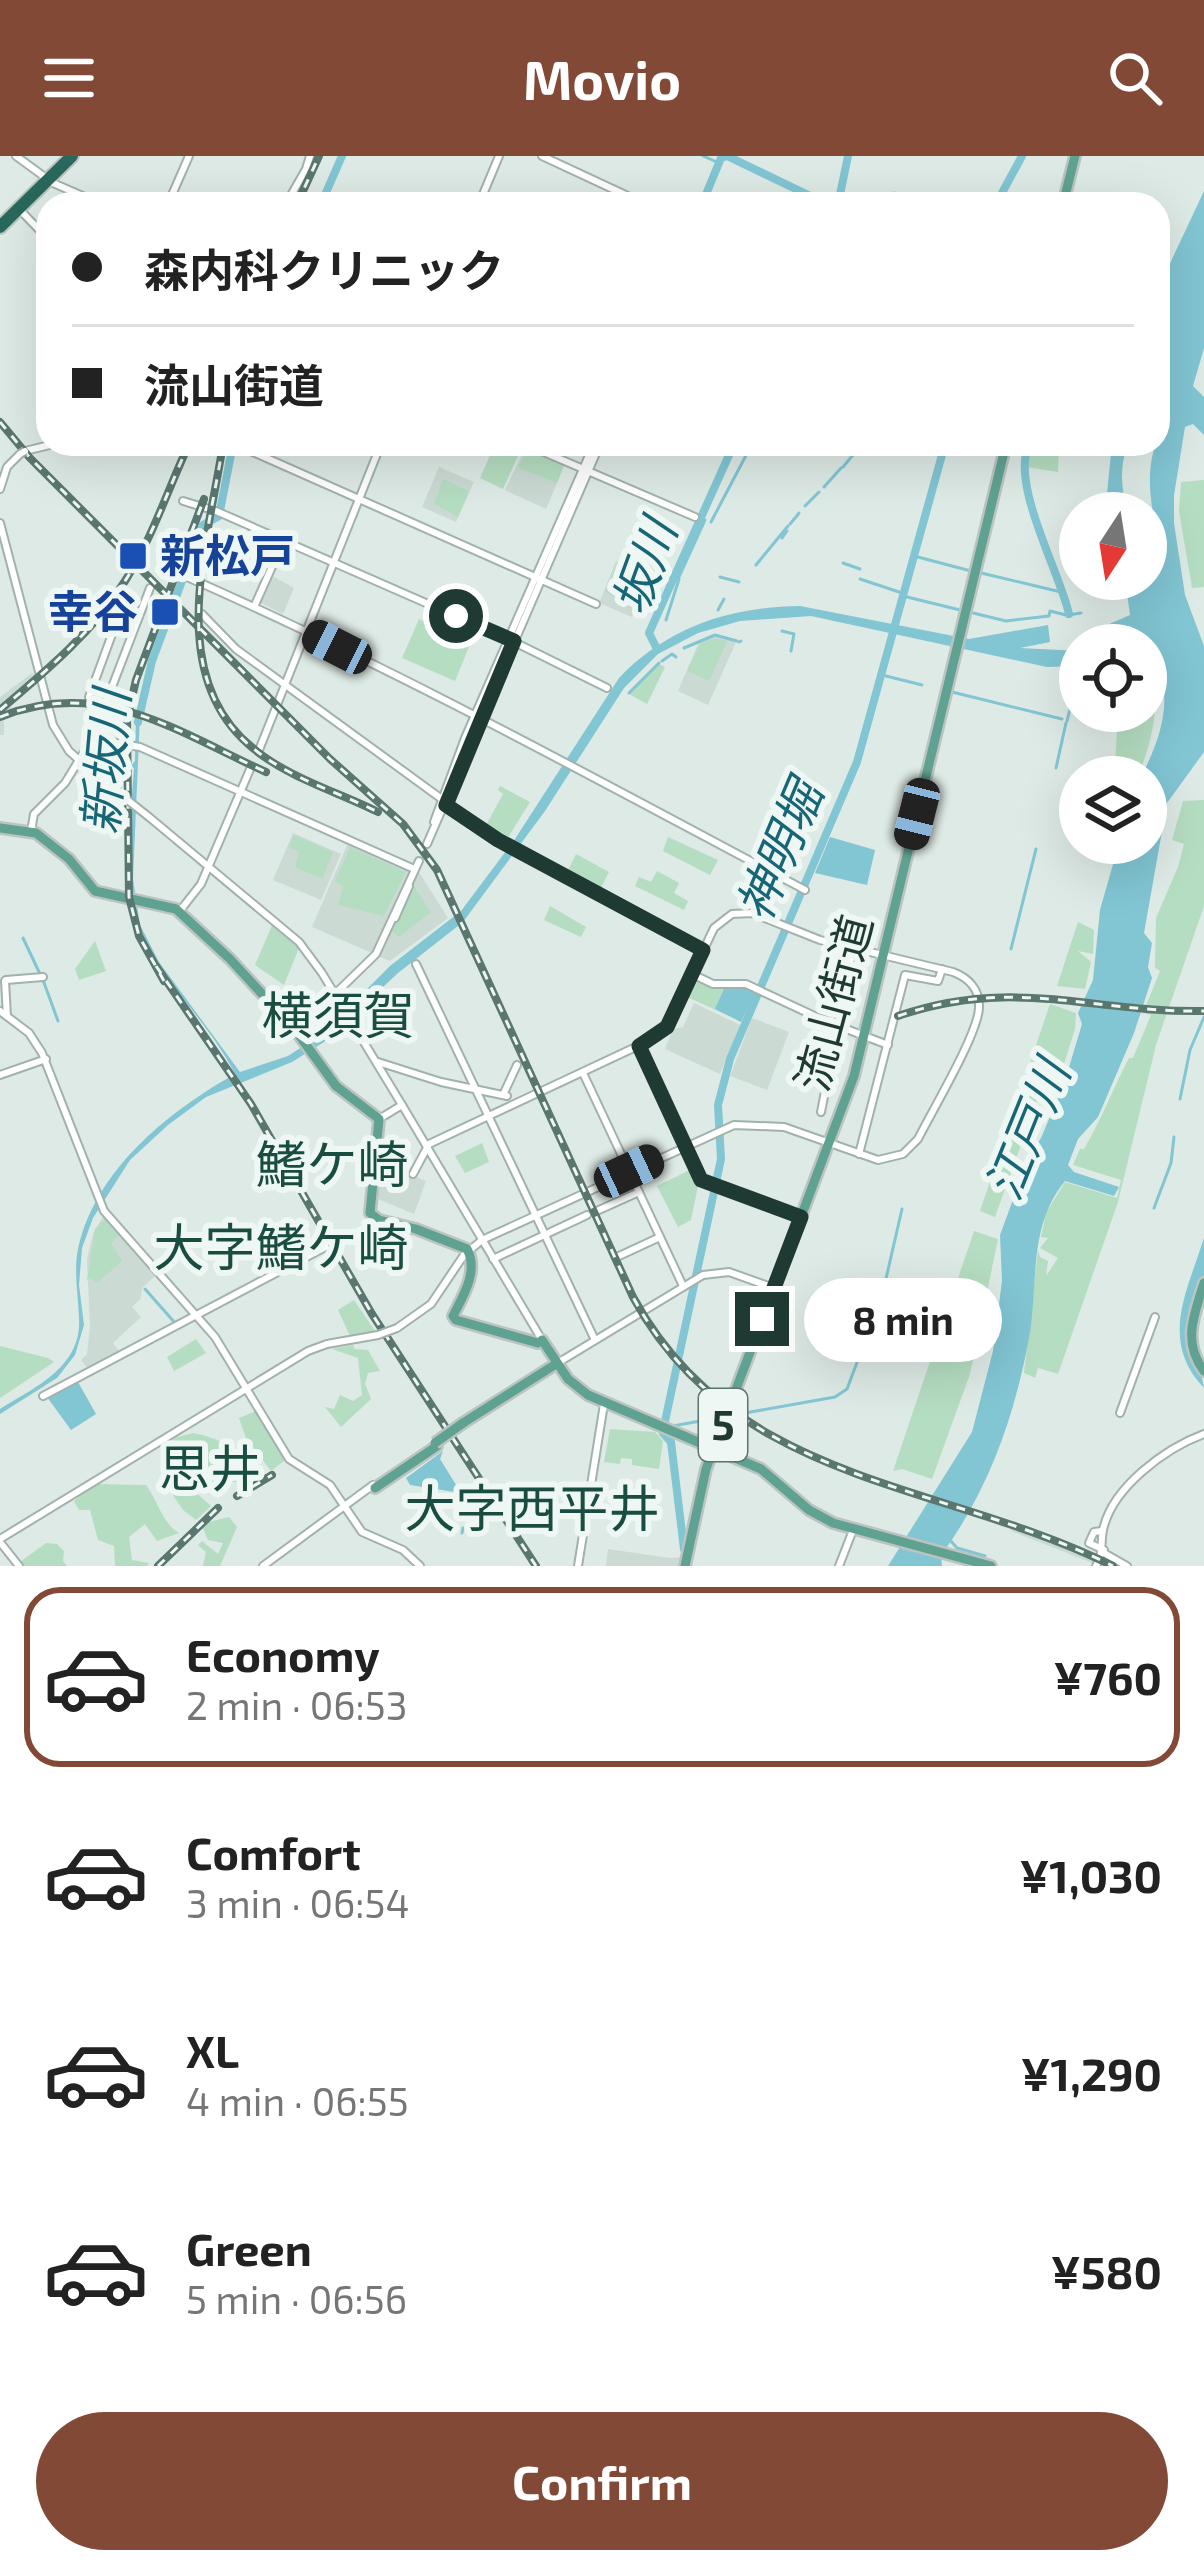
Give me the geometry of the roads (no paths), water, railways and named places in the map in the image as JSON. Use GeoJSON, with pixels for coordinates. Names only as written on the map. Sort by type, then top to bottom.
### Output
{"type":"FeatureCollection","features":[{"type":"Feature","properties":{"kind":"highway"},"geometry":{"type":"LineString","coordinates":[[38,192],[72,156]]}},
{"type":"Feature","properties":{"kind":"highway"},"geometry":{"type":"LineString","coordinates":[[0,227],[36,194]]}},
{"type":"Feature","properties":{"kind":"main road"},"geometry":{"type":"LineString","coordinates":[[1067,192],[1075,156]]}},
{"type":"Feature","properties":{"kind":"main road","name":"流山街道"},"geometry":{"type":"LineString","coordinates":[[685,1566],[703,1478],[850,1090],[1003,456]]}},
{"type":"Feature","properties":{"kind":"main road"},"geometry":{"type":"LineString","coordinates":[[0,828],[31,831],[69,859],[95,891],[179,911],[230,959],[303,1040],[337,1086],[379,1119],[370,1213],[468,1251],[470,1278],[454,1318],[538,1343],[542,1340],[574,1384],[604,1403],[761,1469],[809,1510],[854,1530],[991,1566]]}},
{"type":"Feature","properties":{"kind":"main road"},"geometry":{"type":"LineString","coordinates":[[1204,1283],[1190,1340],[1204,1371]]}},
{"type":"Feature","properties":{"kind":"main road"},"geometry":{"type":"LineString","coordinates":[[374,1486],[556,1364]]}},
{"type":"Feature","properties":{"kind":"street"},"geometry":{"type":"LineString","coordinates":[[16,156],[75,192]]}},
{"type":"Feature","properties":{"kind":"street"},"geometry":{"type":"LineString","coordinates":[[173,192],[189,156]]}},
{"type":"Feature","properties":{"kind":"street"},"geometry":{"type":"LineString","coordinates":[[293,192],[310,156]]}},
{"type":"Feature","properties":{"kind":"street"},"geometry":{"type":"LineString","coordinates":[[484,192],[499,156]]}},
{"type":"Feature","properties":{"kind":"street"},"geometry":{"type":"LineString","coordinates":[[542,156],[619,192]]}},
{"type":"Feature","properties":{"kind":"street"},"geometry":{"type":"LineString","coordinates":[[50,180],[80,192]]}},
{"type":"Feature","properties":{"kind":"street"},"geometry":{"type":"LineString","coordinates":[[20,211],[36,227]]}},
{"type":"Feature","properties":{"kind":"street"},"geometry":{"type":"LineString","coordinates":[[0,489],[7,467],[22,452],[36,448]]}},
{"type":"Feature","properties":{"kind":"street"},"geometry":{"type":"LineString","coordinates":[[259,456],[596,604]]}},
{"type":"Feature","properties":{"kind":"street"},"geometry":{"type":"LineString","coordinates":[[259,750],[377,456]]}},
{"type":"Feature","properties":{"kind":"street"},"geometry":{"type":"LineString","coordinates":[[552,456],[694,517]]}},
{"type":"Feature","properties":{"kind":"street"},"geometry":{"type":"LineString","coordinates":[[427,844],[477,716],[592,456]]}},
{"type":"Feature","properties":{"kind":"street"},"geometry":{"type":"LineString","coordinates":[[183,501],[206,508]]}},
{"type":"Feature","properties":{"kind":"street"},"geometry":{"type":"LineString","coordinates":[[220,513],[511,640],[607,688]]}},
{"type":"Feature","properties":{"kind":"street"},"geometry":{"type":"LineString","coordinates":[[0,523],[58,736],[79,761],[292,935],[344,1008],[542,1340]]}},
{"type":"Feature","properties":{"kind":"street"},"geometry":{"type":"LineString","coordinates":[[254,607],[284,540]]}},
{"type":"Feature","properties":{"kind":"street"},"geometry":{"type":"LineString","coordinates":[[188,578],[308,631],[561,758],[803,889]]}},
{"type":"Feature","properties":{"kind":"street"},"geometry":{"type":"LineString","coordinates":[[31,831],[34,814],[65,782],[92,739],[150,588]]}},
{"type":"Feature","properties":{"kind":"street"},"geometry":{"type":"LineString","coordinates":[[89,697],[122,607]]}},
{"type":"Feature","properties":{"kind":"street"},"geometry":{"type":"LineString","coordinates":[[202,614],[236,649],[443,803],[506,843],[703,950]]}},
{"type":"Feature","properties":{"kind":"street"},"geometry":{"type":"LineString","coordinates":[[92,739],[136,746],[416,865],[407,896],[375,956],[335,994]]}},
{"type":"Feature","properties":{"kind":"street"},"geometry":{"type":"LineString","coordinates":[[179,911],[196,892],[251,767]]}},
{"type":"Feature","properties":{"kind":"street"},"geometry":{"type":"LineString","coordinates":[[19,1566],[0,1540],[308,1351],[397,1328],[435,1300],[468,1251],[536,1214],[720,1129],[770,1124],[878,1160],[892,1158],[913,1145],[976,1020],[979,1004],[971,984],[960,974],[853,948],[755,914],[736,913],[716,924],[667,1027],[639,1046],[426,1146],[413,1174]]}},
{"type":"Feature","properties":{"kind":"street"},"geometry":{"type":"LineString","coordinates":[[821,1112],[853,948]]}},
{"type":"Feature","properties":{"kind":"street"},"geometry":{"type":"LineString","coordinates":[[416,964],[595,1340]]}},
{"type":"Feature","properties":{"kind":"street"},"geometry":{"type":"LineString","coordinates":[[859,1154],[904,975],[938,981],[942,969]]}},
{"type":"Feature","properties":{"kind":"street"},"geometry":{"type":"LineString","coordinates":[[692,974],[712,983],[741,983],[888,1045]]}},
{"type":"Feature","properties":{"kind":"street"},"geometry":{"type":"LineString","coordinates":[[43,977],[6,981],[4,1013],[46,1059],[95,1193],[112,1221],[198,1316],[289,1459],[330,1485],[362,1532],[403,1550],[420,1566]]}},
{"type":"Feature","properties":{"kind":"street"},"geometry":{"type":"LineString","coordinates":[[639,1046],[700,1178],[801,1217]]}},
{"type":"Feature","properties":{"kind":"street"},"geometry":{"type":"LineString","coordinates":[[0,1075],[46,1059]]}},
{"type":"Feature","properties":{"kind":"street"},"geometry":{"type":"LineString","coordinates":[[375,1060],[505,1095],[517,1065]]}},
{"type":"Feature","properties":{"kind":"street"},"geometry":{"type":"LineString","coordinates":[[583,1073],[683,1286]]}},
{"type":"Feature","properties":{"kind":"street"},"geometry":{"type":"LineString","coordinates":[[379,1119],[402,1106]]}},
{"type":"Feature","properties":{"kind":"street"},"geometry":{"type":"LineString","coordinates":[[599,1210],[639,1192]]}},
{"type":"Feature","properties":{"kind":"street"},"geometry":{"type":"LineString","coordinates":[[493,1259],[586,1216]]}},
{"type":"Feature","properties":{"kind":"street"},"geometry":{"type":"LineString","coordinates":[[619,1256],[660,1237]]}},
{"type":"Feature","properties":{"kind":"street"},"geometry":{"type":"LineString","coordinates":[[43,1396],[332,1244]]}},
{"type":"Feature","properties":{"kind":"street"},"geometry":{"type":"LineString","coordinates":[[556,1364],[696,1279],[723,1271],[774,1288]]}},
{"type":"Feature","properties":{"kind":"street"},"geometry":{"type":"LineString","coordinates":[[1120,1413],[1155,1316]]}},
{"type":"Feature","properties":{"kind":"street"},"geometry":{"type":"LineString","coordinates":[[578,1566],[604,1403]]}},
{"type":"Feature","properties":{"kind":"street"},"geometry":{"type":"LineString","coordinates":[[1096,1566],[1103,1551],[1101,1532],[1132,1481],[1204,1434]]}},
{"type":"Feature","properties":{"kind":"street"},"geometry":{"type":"LineString","coordinates":[[264,1566],[374,1486]]}},
{"type":"Feature","properties":{"kind":"street"},"geometry":{"type":"LineString","coordinates":[[839,1566],[854,1530]]}},
{"type":"Feature","properties":{"kind":"street"},"geometry":{"type":"LineString","coordinates":[[1101,1532],[1094,1532],[1093,1546],[1127,1566]]}},
{"type":"Feature","properties":{"kind":"water","name":"江戸川"},"geometry":{"type":"Polygon","coordinates":[[[1204,191],[1204,348],[1193,386],[1204,397],[1204,435],[1193,424],[1185,427],[1174,523],[1185,595],[1204,646],[1204,752],[1167,803],[1167,756],[1150,756],[1159,732],[1167,732],[1167,624],[1109,624],[1130,615],[1128,600],[1167,600],[1167,492],[1150,492],[1153,456],[1170,456],[1170,263],[1204,191]]]}},
{"type":"Feature","properties":{"kind":"water"},"geometry":{"type":"Polygon","coordinates":[[[1111,456],[1124,456],[1124,492],[1107,492],[1111,456]]]}},
{"type":"Feature","properties":{"kind":"water"},"geometry":{"type":"Polygon","coordinates":[[[800,606],[969,639],[1048,625],[1050,642],[1020,648],[1059,650],[1059,667],[811,616],[740,621],[698,633],[658,654],[624,688],[545,811],[463,922],[398,973],[324,1042],[292,1062],[206,1097],[130,1160],[93,1218],[82,1248],[79,1285],[84,1325],[75,1355],[57,1378],[0,1414],[0,1409],[54,1374],[73,1350],[79,1318],[78,1248],[105,1186],[164,1122],[235,1074],[150,951],[141,931],[131,885],[136,714],[140,715],[133,879],[140,925],[159,962],[240,1072],[288,1056],[322,1034],[390,966],[461,911],[515,839],[619,678],[638,660],[702,623],[800,606]]]}},
{"type":"Feature","properties":{"kind":"water"},"geometry":{"type":"Polygon","coordinates":[[[830,837],[875,850],[867,885],[815,873],[830,837]]]}},
{"type":"Feature","properties":{"kind":"water","name":"江戸川"},"geometry":{"type":"Polygon","coordinates":[[[1113,864],[1156,864],[1144,933],[1152,943],[1148,967],[1152,978],[1098,1117],[1078,1139],[1068,1165],[1074,1172],[1119,1187],[1114,1196],[1065,1181],[1053,1198],[1040,1234],[1024,1362],[987,1477],[941,1555],[942,1566],[888,1566],[972,1432],[993,1351],[1002,1281],[1000,1235],[1028,1159],[1064,1084],[1082,1024],[1078,1013],[1093,980],[1100,910],[1113,864]]]}},
{"type":"Feature","properties":{"kind":"water"},"geometry":{"type":"Polygon","coordinates":[[[725,987],[756,991],[741,1022],[715,1009],[725,987]]]}},
{"type":"Feature","properties":{"kind":"water"},"geometry":{"type":"Polygon","coordinates":[[[1204,1238],[1204,1275],[1190,1320],[1204,1388],[1190,1370],[1180,1334],[1185,1297],[1204,1238]]]}},
{"type":"Feature","properties":{"kind":"water"},"geometry":{"type":"Polygon","coordinates":[[[78,1382],[96,1414],[71,1430],[47,1397],[78,1382]]]}},
{"type":"Feature","properties":{"kind":"water"},"geometry":{"type":"Polygon","coordinates":[[[443,1451],[440,1459],[461,1493],[410,1485],[406,1478],[443,1451]]]}},
{"type":"Feature","properties":{"kind":"waterway","name":"新坂川"},"geometry":{"type":"LineString","coordinates":[[326,192],[342,156]]}},
{"type":"Feature","properties":{"kind":"waterway"},"geometry":{"type":"LineString","coordinates":[[703,156],[719,163]]}},
{"type":"Feature","properties":{"kind":"waterway"},"geometry":{"type":"LineString","coordinates":[[707,192],[721,158],[727,156],[802,192]]}},
{"type":"Feature","properties":{"kind":"waterway","name":"坂川"},"geometry":{"type":"LineString","coordinates":[[840,192],[848,156]]}},
{"type":"Feature","properties":{"kind":"waterway"},"geometry":{"type":"LineString","coordinates":[[1002,192],[1022,156]]}},
{"type":"Feature","properties":{"kind":"waterway","name":"新坂川"},"geometry":{"type":"LineString","coordinates":[[138,722],[152,661],[203,525],[219,516],[231,456]]}},
{"type":"Feature","properties":{"kind":"waterway","name":"坂川"},"geometry":{"type":"LineString","coordinates":[[657,649],[649,633],[729,456]]}},
{"type":"Feature","properties":{"kind":"waterway"},"geometry":{"type":"LineString","coordinates":[[711,522],[746,456]]}},
{"type":"Feature","properties":{"kind":"waterway"},"geometry":{"type":"LineString","coordinates":[[843,467],[852,456]]}},
{"type":"Feature","properties":{"kind":"waterway","name":"神明堀"},"geometry":{"type":"LineString","coordinates":[[664,1426],[721,1159],[718,1105],[730,1059],[857,762],[942,456]]}},
{"type":"Feature","properties":{"kind":"waterway"},"geometry":{"type":"LineString","coordinates":[[1026,456],[1031,504],[1069,614]]}},
{"type":"Feature","properties":{"kind":"waterway"},"geometry":{"type":"LineString","coordinates":[[824,487],[841,468]]}},
{"type":"Feature","properties":{"kind":"waterway"},"geometry":{"type":"LineString","coordinates":[[805,506],[819,492]]}},
{"type":"Feature","properties":{"kind":"waterway"},"geometry":{"type":"LineString","coordinates":[[796,517],[799,513]]}},
{"type":"Feature","properties":{"kind":"waterway"},"geometry":{"type":"LineString","coordinates":[[790,524],[795,518]]}},
{"type":"Feature","properties":{"kind":"waterway"},"geometry":{"type":"LineString","coordinates":[[679,577],[705,520]]}},
{"type":"Feature","properties":{"kind":"waterway"},"geometry":{"type":"LineString","coordinates":[[756,565],[788,526]]}},
{"type":"Feature","properties":{"kind":"waterway"},"geometry":{"type":"LineString","coordinates":[[782,538],[787,531]]}},
{"type":"Feature","properties":{"kind":"waterway"},"geometry":{"type":"LineString","coordinates":[[914,556],[971,571]]}},
{"type":"Feature","properties":{"kind":"waterway"},"geometry":{"type":"LineString","coordinates":[[843,563],[860,569]]}},
{"type":"Feature","properties":{"kind":"waterway"},"geometry":{"type":"LineString","coordinates":[[981,573],[1059,592]]}},
{"type":"Feature","properties":{"kind":"waterway"},"geometry":{"type":"LineString","coordinates":[[720,577],[739,582]]}},
{"type":"Feature","properties":{"kind":"waterway"},"geometry":{"type":"LineString","coordinates":[[666,620],[679,579]]}},
{"type":"Feature","properties":{"kind":"waterway"},"geometry":{"type":"LineString","coordinates":[[860,579],[902,593]]}},
{"type":"Feature","properties":{"kind":"waterway"},"geometry":{"type":"LineString","coordinates":[[903,596],[960,610]]}},
{"type":"Feature","properties":{"kind":"waterway"},"geometry":{"type":"LineString","coordinates":[[718,610],[724,599]]}},
{"type":"Feature","properties":{"kind":"waterway"},"geometry":{"type":"LineString","coordinates":[[969,612],[1006,621],[1049,616],[1050,611],[1066,615]]}},
{"type":"Feature","properties":{"kind":"waterway"},"geometry":{"type":"LineString","coordinates":[[1068,615],[1081,613]]}},
{"type":"Feature","properties":{"kind":"waterway"},"geometry":{"type":"LineString","coordinates":[[782,631],[794,634],[791,651]]}},
{"type":"Feature","properties":{"kind":"waterway"},"geometry":{"type":"LineString","coordinates":[[684,648],[715,635],[737,641]]}},
{"type":"Feature","properties":{"kind":"waterway"},"geometry":{"type":"LineString","coordinates":[[662,661],[672,654],[676,657]]}},
{"type":"Feature","properties":{"kind":"waterway"},"geometry":{"type":"LineString","coordinates":[[629,693],[659,663]]}},
{"type":"Feature","properties":{"kind":"waterway"},"geometry":{"type":"LineString","coordinates":[[886,676],[922,685]]}},
{"type":"Feature","properties":{"kind":"waterway"},"geometry":{"type":"LineString","coordinates":[[952,692],[1059,718]]}},
{"type":"Feature","properties":{"kind":"waterway"},"geometry":{"type":"LineString","coordinates":[[1056,768],[1064,732]]}},
{"type":"Feature","properties":{"kind":"waterway"},"geometry":{"type":"LineString","coordinates":[[1011,949],[1036,849]]}},
{"type":"Feature","properties":{"kind":"waterway"},"geometry":{"type":"LineString","coordinates":[[23,938],[40,974]]}},
{"type":"Feature","properties":{"kind":"waterway"},"geometry":{"type":"LineString","coordinates":[[43,980],[58,1021]]}},
{"type":"Feature","properties":{"kind":"waterway"},"geometry":{"type":"LineString","coordinates":[[1180,1099],[1190,1050],[1204,1017]]}},
{"type":"Feature","properties":{"kind":"waterway"},"geometry":{"type":"LineString","coordinates":[[1154,1208],[1171,1163],[1174,1137]]}},
{"type":"Feature","properties":{"kind":"waterway"},"geometry":{"type":"LineString","coordinates":[[745,1413],[835,1397],[847,1389],[882,1296],[902,1209]]}},
{"type":"Feature","properties":{"kind":"waterway"},"geometry":{"type":"LineString","coordinates":[[145,1289],[176,1324]]}},
{"type":"Feature","properties":{"kind":"waterway"},"geometry":{"type":"LineString","coordinates":[[673,1426],[722,1417]]}},
{"type":"Feature","properties":{"kind":"waterway","name":"神明堀"},"geometry":{"type":"LineString","coordinates":[[663,1433],[671,1437]]}},
{"type":"Feature","properties":{"kind":"waterway","name":"神明堀"},"geometry":{"type":"LineString","coordinates":[[663,1433],[671,1442],[684,1549]]}},
{"type":"Feature","properties":{"kind":"waterway"},"geometry":{"type":"LineString","coordinates":[[462,1533],[463,1528]]}},
{"type":"Feature","properties":{"kind":"waterway"},"geometry":{"type":"LineString","coordinates":[[950,1540],[957,1548],[985,1556]]}},
{"type":"Feature","properties":{"kind":"railway"},"geometry":{"type":"LineString","coordinates":[[302,192],[319,156]]}},
{"type":"Feature","properties":{"kind":"railway"},"geometry":{"type":"LineString","coordinates":[[0,422],[30,458],[330,759],[403,824],[437,870],[633,1297],[676,1359],[727,1407],[785,1443],[1113,1566]]}},
{"type":"Feature","properties":{"kind":"railway"},"geometry":{"type":"LineString","coordinates":[[0,710],[68,650],[112,600],[143,548],[184,456]]}},
{"type":"Feature","properties":{"kind":"railway"},"geometry":{"type":"LineString","coordinates":[[221,456],[199,607],[200,647],[209,685],[226,719],[254,749],[298,776],[378,812]]}},
{"type":"Feature","properties":{"kind":"railway"},"geometry":{"type":"LineString","coordinates":[[164,981],[139,936],[129,897],[127,719],[136,680],[204,499]]}},
{"type":"Feature","properties":{"kind":"railway"},"geometry":{"type":"LineString","coordinates":[[0,717],[37,706],[105,706],[169,726],[266,772]]}},
{"type":"Feature","properties":{"kind":"railway"},"geometry":{"type":"LineString","coordinates":[[156,966],[251,1104],[372,1314],[536,1566]]}},
{"type":"Feature","properties":{"kind":"railway"},"geometry":{"type":"LineString","coordinates":[[898,1016],[940,1004],[1016,997],[1204,1011]]}},
{"type":"Feature","properties":{"kind":"railway"},"geometry":{"type":"LineString","coordinates":[[237,1496],[272,1475]]}},
{"type":"Feature","properties":{"kind":"railway"},"geometry":{"type":"LineString","coordinates":[[158,1566],[218,1508]]}},
{"type":"Feature","properties":{"kind":"place","name":"新松戸"},"geometry":{"type":"Point","coordinates":[133,556]}},
{"type":"Feature","properties":{"kind":"place","name":"幸谷"},"geometry":{"type":"Point","coordinates":[165,612]}},
{"type":"Feature","properties":{"kind":"district","name":"横須賀"},"geometry":{"type":"Point","coordinates":[338,1016]}},
{"type":"Feature","properties":{"kind":"district","name":"鰭ケ崎"},"geometry":{"type":"Point","coordinates":[332,1165]}},
{"type":"Feature","properties":{"kind":"district","name":"大字鰭ケ崎"},"geometry":{"type":"Point","coordinates":[281,1248]}},
{"type":"Feature","properties":{"kind":"district","name":"思井"},"geometry":{"type":"Point","coordinates":[210,1469]}},
{"type":"Feature","properties":{"kind":"district","name":"大字西平井"},"geometry":{"type":"Point","coordinates":[532,1509]}}]}
